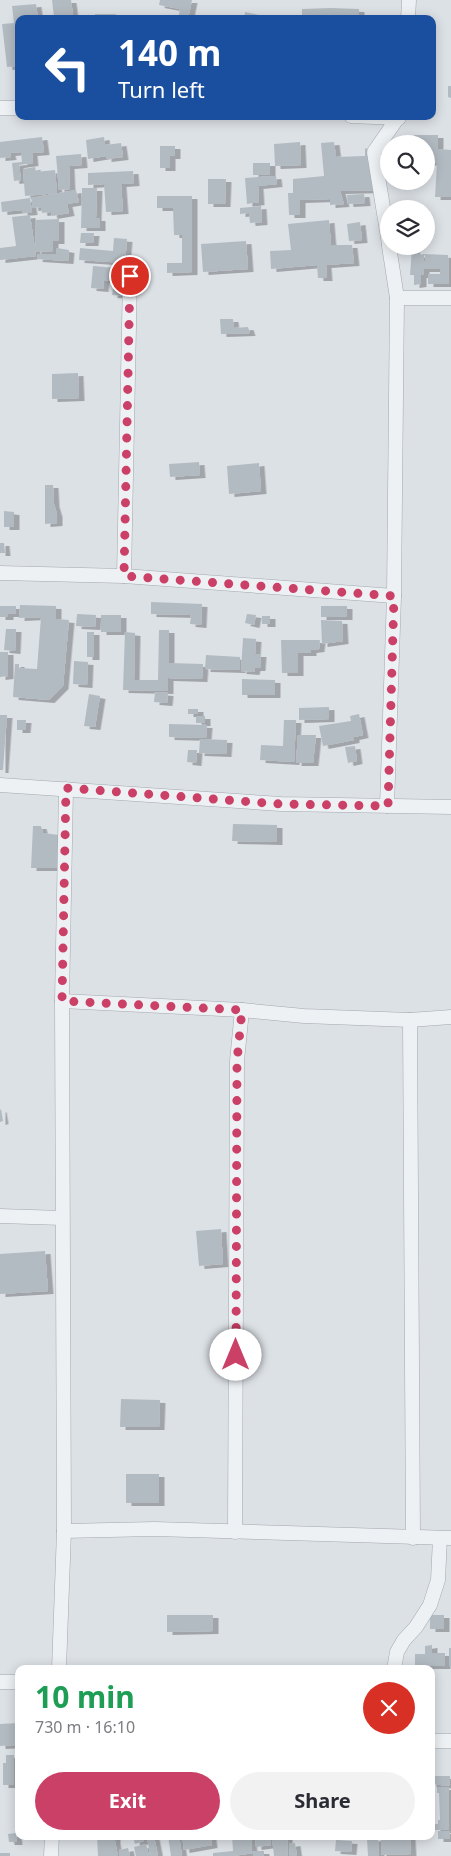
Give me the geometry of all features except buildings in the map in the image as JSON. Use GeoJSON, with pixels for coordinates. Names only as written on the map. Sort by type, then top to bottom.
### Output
{"type":"FeatureCollection","features":[{"type":"Feature","properties":{"kind":"street"},"geometry":{"type":"LineString","coordinates":[[408,15],[409,0]]}},
{"type":"Feature","properties":{"kind":"street"},"geometry":{"type":"LineString","coordinates":[[0,108],[15,108]]}},
{"type":"Feature","properties":{"kind":"street"},"geometry":{"type":"LineString","coordinates":[[382,200],[374,152],[397,120]]}},
{"type":"Feature","properties":{"kind":"street"},"geometry":{"type":"LineString","coordinates":[[388,806],[394,596],[397,298],[391,255]]}},
{"type":"Feature","properties":{"kind":"street"},"geometry":{"type":"LineString","coordinates":[[124,576],[130,276]]}},
{"type":"Feature","properties":{"kind":"street"},"geometry":{"type":"LineString","coordinates":[[397,298],[451,298]]}},
{"type":"Feature","properties":{"kind":"street"},"geometry":{"type":"LineString","coordinates":[[0,573],[124,576],[394,596]]}},
{"type":"Feature","properties":{"kind":"street"},"geometry":{"type":"LineString","coordinates":[[0,785],[280,804],[451,807]]}},
{"type":"Feature","properties":{"kind":"street"},"geometry":{"type":"LineString","coordinates":[[59,1665],[64,1531],[62,1218],[64,1109],[62,1001],[66,788]]}},
{"type":"Feature","properties":{"kind":"street"},"geometry":{"type":"LineString","coordinates":[[62,1001],[242,1010],[304,1016],[410,1020],[451,1017]]}},
{"type":"Feature","properties":{"kind":"street"},"geometry":{"type":"LineString","coordinates":[[235,1532],[237,1061],[242,1010]]}},
{"type":"Feature","properties":{"kind":"street"},"geometry":{"type":"LineString","coordinates":[[410,1020],[412,1538]]}},
{"type":"Feature","properties":{"kind":"street"},"geometry":{"type":"LineString","coordinates":[[0,1216],[62,1218]]}},
{"type":"Feature","properties":{"kind":"street"},"geometry":{"type":"LineString","coordinates":[[64,1531],[155,1529],[446,1538],[438,1580],[430,1605],[416,1627],[404,1640],[397,1652],[395,1665]]}},
{"type":"Feature","properties":{"kind":"street"},"geometry":{"type":"LineString","coordinates":[[0,1682],[15,1682]]}},
{"type":"Feature","properties":{"kind":"street"},"geometry":{"type":"LineString","coordinates":[[435,1741],[451,1741]]}},
{"type":"Feature","properties":{"kind":"street"},"geometry":{"type":"LineString","coordinates":[[51,1856],[52,1840]]}},
{"type":"Feature","properties":{"kind":"route"},"geometry":{"type":"LineString","coordinates":[[130,276],[124,576],[394,596],[388,806],[280,804],[66,788],[62,1001],[242,1010],[237,1061],[236,1355]]}}]}
